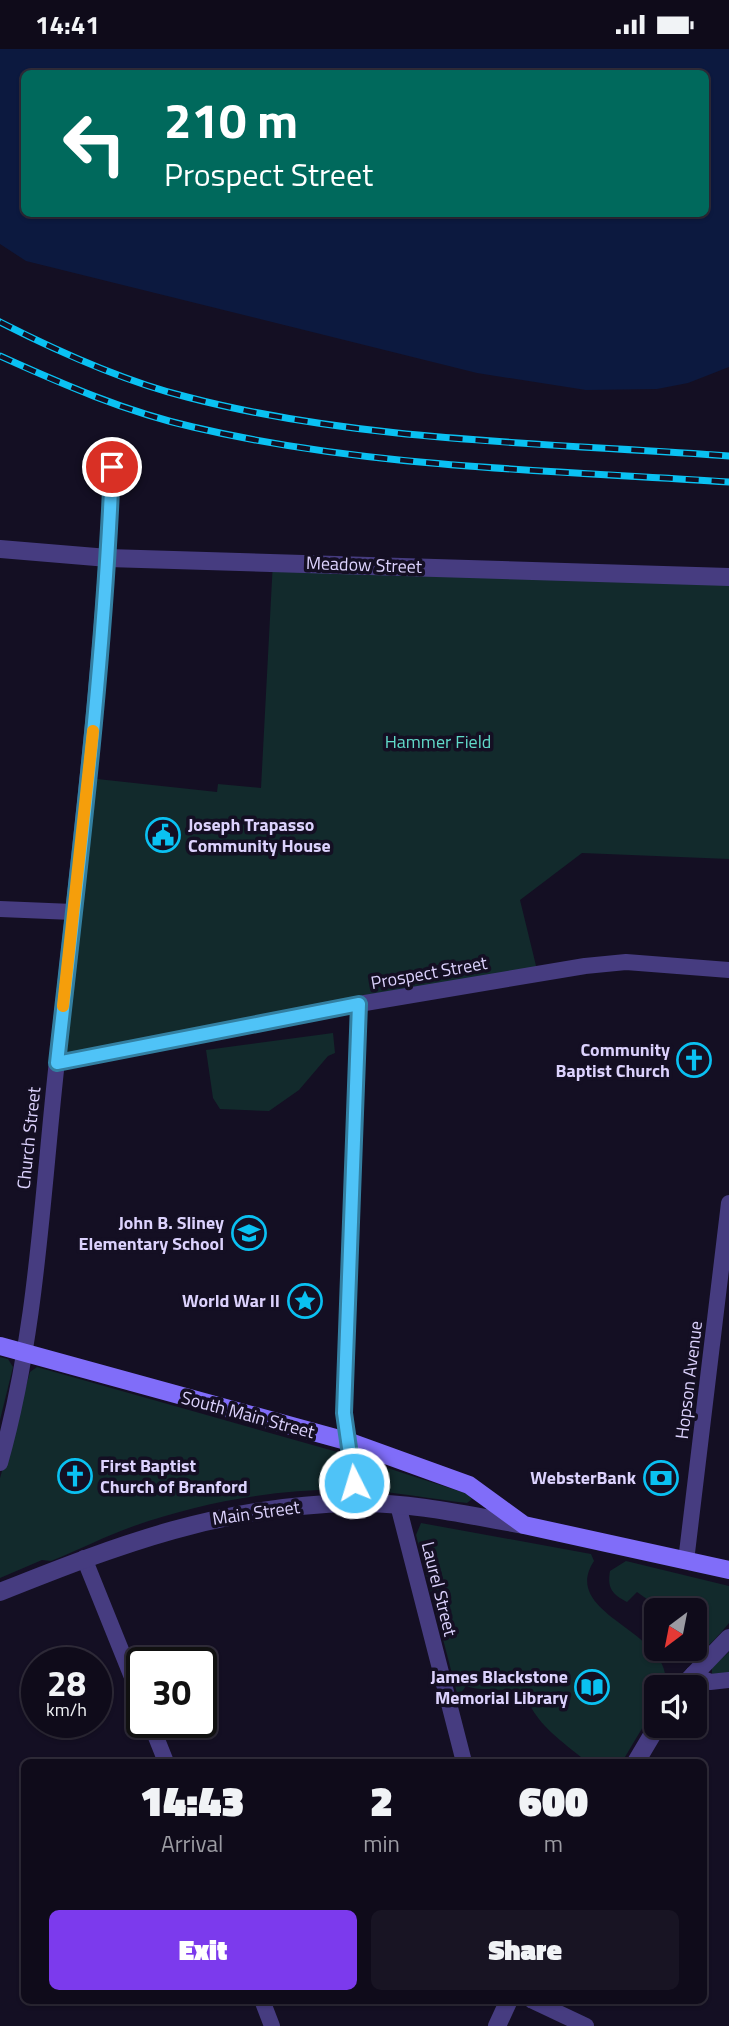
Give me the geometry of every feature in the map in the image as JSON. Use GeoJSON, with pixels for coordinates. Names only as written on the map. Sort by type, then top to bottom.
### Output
{"type":"FeatureCollection","features":[{"type":"Feature","properties":{"kind":"main road","name":"South Main Street"},"geometry":{"type":"LineString","coordinates":[[0,1346],[350,1442],[469,1485],[524,1525]]}},
{"type":"Feature","properties":{"kind":"main road","name":"Main Street"},"geometry":{"type":"LineString","coordinates":[[524,1525],[729,1570]]}},
{"type":"Feature","properties":{"kind":"street","name":"Church Street"},"geometry":{"type":"LineString","coordinates":[[0,1463],[26,1353],[108,558],[112,467]]}},
{"type":"Feature","properties":{"kind":"street","name":"Meadow Street"},"geometry":{"type":"LineString","coordinates":[[0,549],[108,558],[729,577]]}},
{"type":"Feature","properties":{"kind":"street"},"geometry":{"type":"LineString","coordinates":[[0,909],[73,912]]}},
{"type":"Feature","properties":{"kind":"street","name":"Prospect Street"},"geometry":{"type":"LineString","coordinates":[[57,1063],[359,1004],[585,966],[626,962],[729,970]]}},
{"type":"Feature","properties":{"kind":"street"},"geometry":{"type":"LineString","coordinates":[[356,1503],[350,1442],[344,1413],[359,1004]]}},
{"type":"Feature","properties":{"kind":"street","name":"Hopson Avenue"},"geometry":{"type":"LineString","coordinates":[[686,1560],[729,1203]]}},
{"type":"Feature","properties":{"kind":"street","name":"Main Street"},"geometry":{"type":"LineString","coordinates":[[0,1593],[84,1558],[209,1518],[273,1507],[356,1503],[398,1505],[524,1525]]}},
{"type":"Feature","properties":{"kind":"street","name":"Laurel Street"},"geometry":{"type":"LineString","coordinates":[[398,1505],[463,1759]]}},
{"type":"Feature","properties":{"kind":"street"},"geometry":{"type":"LineString","coordinates":[[84,1558],[126,1662]]}},
{"type":"Feature","properties":{"kind":"street"},"geometry":{"type":"LineString","coordinates":[[693,1675],[729,1638]]}},
{"type":"Feature","properties":{"kind":"street"},"geometry":{"type":"LineString","coordinates":[[707,1681],[729,1680]]}},
{"type":"Feature","properties":{"kind":"street"},"geometry":{"type":"LineString","coordinates":[[156,1738],[165,1759]]}},
{"type":"Feature","properties":{"kind":"street"},"geometry":{"type":"LineString","coordinates":[[638,1759],[650,1738]]}},
{"type":"Feature","properties":{"kind":"street"},"geometry":{"type":"LineString","coordinates":[[264,2004],[272,2026]]}},
{"type":"Feature","properties":{"kind":"street"},"geometry":{"type":"LineString","coordinates":[[497,2026],[507,2004]]}},
{"type":"Feature","properties":{"kind":"street"},"geometry":{"type":"LineString","coordinates":[[539,2004],[586,2026]]}},
{"type":"Feature","properties":{"kind":"green space","name":"Hammer Field"},"geometry":{"type":"Polygon","coordinates":[[[273,561],[729,577],[729,859],[582,853],[520,900],[538,974],[57,1063],[88,778],[217,792],[218,784],[261,788],[273,561]]]}},
{"type":"Feature","properties":{"kind":"green space"},"geometry":{"type":"Polygon","coordinates":[[[333,1033],[335,1053],[328,1056],[299,1090],[269,1111],[220,1109],[213,1098],[206,1050],[333,1033]]]}},
{"type":"Feature","properties":{"kind":"green space"},"geometry":{"type":"Polygon","coordinates":[[[0,1357],[8,1359],[13,1367],[0,1420],[0,1357]]]}},
{"type":"Feature","properties":{"kind":"green space"},"geometry":{"type":"Polygon","coordinates":[[[37,1367],[341,1453],[468,1494],[472,1499],[467,1503],[361,1490],[304,1491],[246,1497],[161,1517],[51,1561],[42,1560],[0,1578],[0,1478],[30,1372],[37,1367]]]}},
{"type":"Feature","properties":{"kind":"green space"},"geometry":{"type":"Polygon","coordinates":[[[421,1523],[591,1554],[594,1561],[587,1580],[591,1596],[644,1643],[644,1661],[659,1661],[664,1668],[664,1675],[644,1675],[644,1725],[624,1759],[583,1759],[542,1722],[524,1691],[466,1686],[458,1697],[416,1535],[421,1523]]]}},
{"type":"Feature","properties":{"kind":"green space"},"geometry":{"type":"Polygon","coordinates":[[[626,1561],[729,1586],[729,1623],[707,1646],[707,1598],[645,1598],[637,1592],[627,1602],[612,1590],[609,1582],[610,1571],[626,1561]]]}},
{"type":"Feature","properties":{"kind":"green space"},"geometry":{"type":"Polygon","coordinates":[[[729,1652],[729,1674],[712,1675],[712,1667],[729,1652]]]}},
{"type":"Feature","properties":{"kind":"water"},"geometry":{"type":"Polygon","coordinates":[[[0,49],[729,49],[729,367],[688,383],[657,389],[586,390],[477,373],[26,261],[0,244],[0,49]]]}},
{"type":"Feature","properties":{"kind":"railway"},"geometry":{"type":"LineString","coordinates":[[0,322],[68,355],[139,383],[252,412],[319,423],[456,439],[729,456]]}},
{"type":"Feature","properties":{"kind":"railway"},"geometry":{"type":"LineString","coordinates":[[0,356],[143,414],[259,441],[325,451],[460,465],[729,482]]}},
{"type":"Feature","properties":{"kind":"slow traffic"},"geometry":{"type":"LineString","coordinates":[[63,1006],[93,731]]}},
{"type":"Feature","properties":{"kind":"place","name":"Joseph Trapasso Community House"},"geometry":{"type":"Point","coordinates":[163,835]}},
{"type":"Feature","properties":{"kind":"place","name":"Community Baptist Church"},"geometry":{"type":"Point","coordinates":[694,1060]}},
{"type":"Feature","properties":{"kind":"place","name":"John B. Sliney Elementary School"},"geometry":{"type":"Point","coordinates":[249,1233]}},
{"type":"Feature","properties":{"kind":"place","name":"World War II"},"geometry":{"type":"Point","coordinates":[305,1301]}},
{"type":"Feature","properties":{"kind":"place","name":"First Baptist Church of Branford"},"geometry":{"type":"Point","coordinates":[75,1476]}},
{"type":"Feature","properties":{"kind":"place","name":"WebsterBank"},"geometry":{"type":"Point","coordinates":[661,1478]}},
{"type":"Feature","properties":{"kind":"place","name":"James Blackstone Memorial Library"},"geometry":{"type":"Point","coordinates":[592,1687]}},
{"type":"Feature","properties":{"kind":"route"},"geometry":{"type":"LineString","coordinates":[[112,467],[107,570],[89,768],[57,1063],[359,1004],[351,1285],[344,1413],[354,1483]]}}]}
